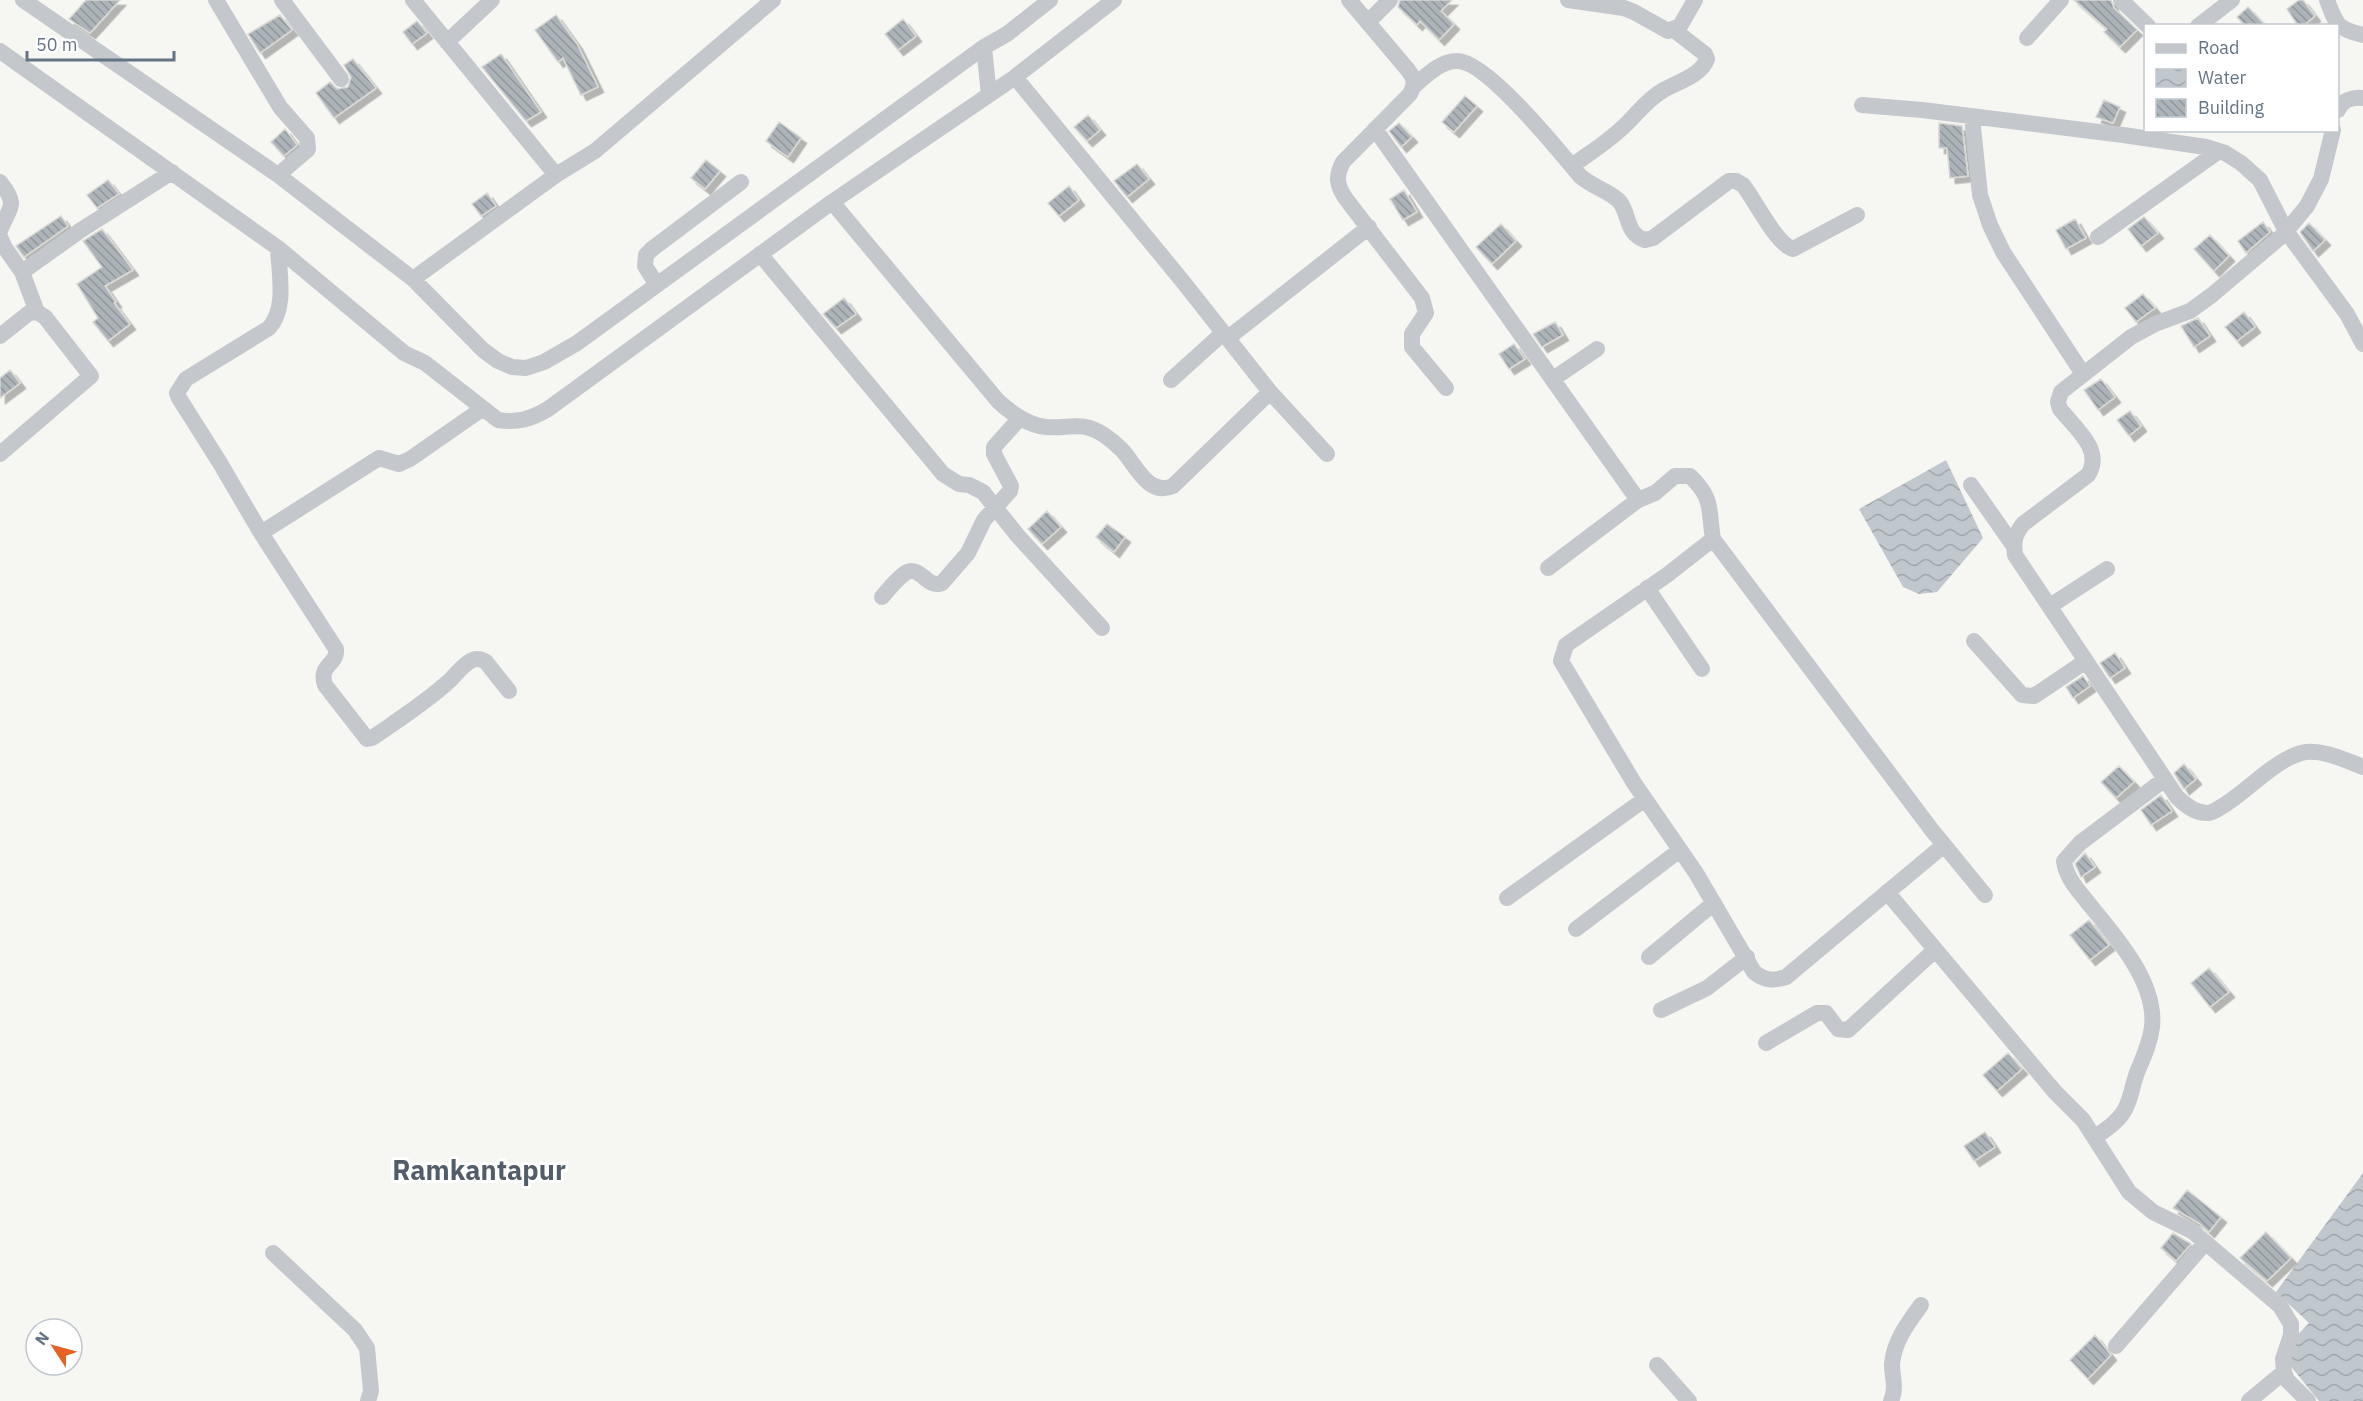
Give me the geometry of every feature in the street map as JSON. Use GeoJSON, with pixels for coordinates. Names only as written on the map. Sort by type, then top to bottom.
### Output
{"type":"FeatureCollection","features":[{"type":"Feature","properties":{"kind":"street"},"geometry":{"type":"LineString","coordinates":[[23,0],[278,175],[413,279],[483,350],[512,368],[526,368],[544,362],[577,343],[984,47],[1007,34],[1050,0]]}},
{"type":"Feature","properties":{"kind":"street"},"geometry":{"type":"LineString","coordinates":[[216,0],[280,107],[307,138],[308,148],[305,152],[278,175]]}},
{"type":"Feature","properties":{"kind":"street"},"geometry":{"type":"LineString","coordinates":[[282,0],[341,79]]}},
{"type":"Feature","properties":{"kind":"street"},"geometry":{"type":"LineString","coordinates":[[413,0],[556,175]]}},
{"type":"Feature","properties":{"kind":"street"},"geometry":{"type":"LineString","coordinates":[[447,42],[492,0]]}},
{"type":"Feature","properties":{"kind":"street"},"geometry":{"type":"LineString","coordinates":[[413,279],[556,175],[595,151],[773,0]]}},
{"type":"Feature","properties":{"kind":"street"},"geometry":{"type":"LineString","coordinates":[[1349,0],[1414,78],[1414,86],[1410,94],[1343,162],[1338,171],[1337,182],[1339,189],[1422,298],[1426,313],[1412,334],[1412,347],[1446,388]]}},
{"type":"Feature","properties":{"kind":"street"},"geometry":{"type":"LineString","coordinates":[[1368,21],[1390,0]]}},
{"type":"Feature","properties":{"kind":"street"},"geometry":{"type":"LineString","coordinates":[[1568,0],[1624,8],[1663,30],[1674,30],[1680,26],[1695,0]]}},
{"type":"Feature","properties":{"kind":"street"},"geometry":{"type":"LineString","coordinates":[[2027,38],[2061,0]]}},
{"type":"Feature","properties":{"kind":"street"},"geometry":{"type":"LineString","coordinates":[[2121,0],[2146,24]]}},
{"type":"Feature","properties":{"kind":"street"},"geometry":{"type":"LineString","coordinates":[[2327,0],[2337,24]]}},
{"type":"Feature","properties":{"kind":"street"},"geometry":{"type":"LineString","coordinates":[[2200,24],[2226,1]]}},
{"type":"Feature","properties":{"kind":"street"},"geometry":{"type":"LineString","coordinates":[[0,51],[278,248],[397,348],[425,363],[498,420],[513,422],[533,418],[548,409],[832,202],[1015,77],[1107,3]]}},
{"type":"Feature","properties":{"kind":"street"},"geometry":{"type":"LineString","coordinates":[[2339,27],[2345,31],[2363,35]]}},
{"type":"Feature","properties":{"kind":"street"},"geometry":{"type":"LineString","coordinates":[[1572,166],[1620,130],[1660,92],[1698,71],[1705,64],[1707,58],[1705,54],[1674,30]]}},
{"type":"Feature","properties":{"kind":"street"},"geometry":{"type":"LineString","coordinates":[[984,47],[989,95]]}},
{"type":"Feature","properties":{"kind":"street"},"geometry":{"type":"LineString","coordinates":[[1414,86],[1448,62],[1463,61],[1473,65],[1493,80],[1588,183],[1616,198],[1622,204],[1633,233],[1645,240],[1653,238],[1729,181],[1736,181],[1743,185],[1778,236],[1787,247],[1793,249],[1857,215]]}},
{"type":"Feature","properties":{"kind":"street"},"geometry":{"type":"LineString","coordinates":[[1015,77],[1270,392],[1327,454]]}},
{"type":"Feature","properties":{"kind":"street"},"geometry":{"type":"LineString","coordinates":[[2339,106],[2348,99],[2363,98]]}},
{"type":"Feature","properties":{"kind":"street"},"geometry":{"type":"LineString","coordinates":[[1862,105],[2123,135],[2219,151],[2241,163],[2260,180],[2286,231],[2347,314],[2363,344]]}},
{"type":"Feature","properties":{"kind":"street"},"geometry":{"type":"LineString","coordinates":[[1972,117],[1980,195],[1990,225],[2003,252],[2083,374]]}},
{"type":"Feature","properties":{"kind":"street"},"geometry":{"type":"LineString","coordinates":[[1375,129],[1638,500]]}},
{"type":"Feature","properties":{"kind":"street"},"geometry":{"type":"LineString","coordinates":[[2013,545],[2016,534],[2023,524],[2088,475],[2093,468],[2094,458],[2090,446],[2060,409],[2058,402],[2061,392],[2131,337],[2155,324],[2190,311],[2286,231],[2307,206],[2321,179],[2332,132]]}},
{"type":"Feature","properties":{"kind":"street"},"geometry":{"type":"LineString","coordinates":[[2098,237],[2219,151]]}},
{"type":"Feature","properties":{"kind":"street"},"geometry":{"type":"LineString","coordinates":[[22,272],[81,230],[172,172]]}},
{"type":"Feature","properties":{"kind":"street"},"geometry":{"type":"LineString","coordinates":[[0,182],[11,200],[11,207],[0,231]]}},
{"type":"Feature","properties":{"kind":"street"},"geometry":{"type":"LineString","coordinates":[[657,285],[645,266],[646,255],[741,182]]}},
{"type":"Feature","properties":{"kind":"street"},"geometry":{"type":"LineString","coordinates":[[832,202],[998,401],[1020,418],[1047,427],[1081,424],[1091,428],[1121,449],[1144,481],[1154,486],[1166,489],[1173,486],[1270,392]]}},
{"type":"Feature","properties":{"kind":"street"},"geometry":{"type":"LineString","coordinates":[[1172,380],[1369,227]]}},
{"type":"Feature","properties":{"kind":"street"},"geometry":{"type":"LineString","coordinates":[[0,237],[22,272],[37,312],[45,317],[91,376],[0,454]]}},
{"type":"Feature","properties":{"kind":"street"},"geometry":{"type":"LineString","coordinates":[[278,248],[280,303],[276,320],[269,328],[186,379],[177,393],[261,533],[336,649],[335,657],[323,671],[325,685],[368,739],[419,705],[475,659],[481,658],[486,662],[509,691]]}},
{"type":"Feature","properties":{"kind":"street"},"geometry":{"type":"LineString","coordinates":[[760,254],[943,474],[959,484],[983,492],[995,509],[1102,628]]}},
{"type":"Feature","properties":{"kind":"street"},"geometry":{"type":"LineString","coordinates":[[0,336],[29,313],[37,312]]}},
{"type":"Feature","properties":{"kind":"street"},"geometry":{"type":"LineString","coordinates":[[1553,379],[1596,349]]}},
{"type":"Feature","properties":{"kind":"street"},"geometry":{"type":"LineString","coordinates":[[261,533],[379,458],[399,464],[410,459],[482,409]]}},
{"type":"Feature","properties":{"kind":"street"},"geometry":{"type":"LineString","coordinates":[[882,597],[905,573],[910,571],[917,572],[930,583],[937,585],[942,583],[968,553],[984,520],[1004,500],[1011,486],[994,454],[994,447],[1020,418]]}},
{"type":"Feature","properties":{"kind":"street"},"geometry":{"type":"LineString","coordinates":[[1548,568],[1638,500],[1655,493],[1675,476],[1690,476],[1709,500],[1713,538],[1944,845],[1985,895]]}},
{"type":"Feature","properties":{"kind":"street"},"geometry":{"type":"LineString","coordinates":[[1971,485],[2013,545],[2015,555],[2165,779],[2186,805],[2197,812],[2211,813],[2288,758],[2303,752],[2331,755],[2363,767]]}},
{"type":"Feature","properties":{"kind":"street"},"geometry":{"type":"LineString","coordinates":[[1713,538],[1566,645],[1561,661],[1645,798],[1714,903],[1754,972],[1762,979],[1776,980],[1786,977],[1944,845]]}},
{"type":"Feature","properties":{"kind":"street"},"geometry":{"type":"LineString","coordinates":[[2050,606],[2107,568]]}},
{"type":"Feature","properties":{"kind":"street"},"geometry":{"type":"LineString","coordinates":[[1647,588],[1702,669]]}},
{"type":"Feature","properties":{"kind":"street"},"geometry":{"type":"LineString","coordinates":[[1974,641],[2022,695],[2034,696],[2041,693],[2086,661]]}},
{"type":"Feature","properties":{"kind":"street"},"geometry":{"type":"LineString","coordinates":[[2096,1137],[2112,1125],[2127,1105],[2148,1047],[2153,1025],[2148,994],[2129,955],[2065,871],[2064,861],[2080,843],[2165,779]]}},
{"type":"Feature","properties":{"kind":"street"},"geometry":{"type":"LineString","coordinates":[[1507,898],[1645,798]]}},
{"type":"Feature","properties":{"kind":"street"},"geometry":{"type":"LineString","coordinates":[[1576,929],[1680,850]]}},
{"type":"Feature","properties":{"kind":"street"},"geometry":{"type":"LineString","coordinates":[[1887,892],[2055,1092],[2083,1120],[2096,1137],[2129,1192],[2153,1212],[2182,1225],[2280,1306],[2291,1324],[2291,1335],[2283,1359],[2284,1372],[2287,1380],[2308,1401]]}},
{"type":"Feature","properties":{"kind":"street"},"geometry":{"type":"LineString","coordinates":[[1649,957],[1714,903]]}},
{"type":"Feature","properties":{"kind":"street"},"geometry":{"type":"LineString","coordinates":[[1766,1043],[1817,1013],[1826,1013],[1838,1029],[1848,1030],[1935,950]]}},
{"type":"Feature","properties":{"kind":"street"},"geometry":{"type":"LineString","coordinates":[[1661,1010],[1707,988],[1747,957]]}},
{"type":"Feature","properties":{"kind":"street"},"geometry":{"type":"LineString","coordinates":[[2116,1346],[2205,1243]]}},
{"type":"Feature","properties":{"kind":"street"},"geometry":{"type":"LineString","coordinates":[[273,1253],[355,1330],[368,1348],[371,1382],[368,1401]]}},
{"type":"Feature","properties":{"kind":"street"},"geometry":{"type":"LineString","coordinates":[[1891,1401],[1895,1388],[1892,1365],[1896,1345],[1902,1332],[1922,1305]]}},
{"type":"Feature","properties":{"kind":"street"},"geometry":{"type":"LineString","coordinates":[[1658,1365],[1689,1401]]}},
{"type":"Feature","properties":{"kind":"street"},"geometry":{"type":"LineString","coordinates":[[2249,1401],[2284,1372]]}},
{"type":"Feature","properties":{"kind":"water"},"geometry":{"type":"Polygon","coordinates":[[[1946,460],[1983,538],[1937,592],[1919,594],[1903,587],[1859,509],[1946,460]]]}},
{"type":"Feature","properties":{"kind":"water"},"geometry":{"type":"Polygon","coordinates":[[[2363,1173],[2363,1401],[2319,1401],[2280,1353],[2309,1323],[2276,1292],[2363,1173]]]}},
{"type":"Feature","properties":{"kind":"building"},"geometry":{"type":"Polygon","coordinates":[[[86,0],[120,0],[90,33],[69,19],[86,0]]]}},
{"type":"Feature","properties":{"kind":"building"},"geometry":{"type":"Polygon","coordinates":[[[1400,0],[1452,0],[1441,11],[1454,24],[1439,40],[1420,21],[1417,25],[1398,7],[1400,0]]]}},
{"type":"Feature","properties":{"kind":"building"},"geometry":{"type":"Polygon","coordinates":[[[2074,0],[2111,0],[2114,8],[2137,30],[2120,47],[2104,32],[2107,29],[2074,0]]]}},
{"type":"Feature","properties":{"kind":"building"},"geometry":{"type":"Polygon","coordinates":[[[2299,0],[2303,0],[2315,16],[2305,24],[2297,24],[2287,9],[2299,0]]]}},
{"type":"Feature","properties":{"kind":"building"},"geometry":{"type":"Polygon","coordinates":[[[2248,7],[2264,24],[2243,24],[2237,17],[2248,7]]]}},
{"type":"Feature","properties":{"kind":"building"},"geometry":{"type":"Polygon","coordinates":[[[280,15],[292,30],[260,53],[248,34],[280,15]]]}},
{"type":"Feature","properties":{"kind":"building"},"geometry":{"type":"Polygon","coordinates":[[[556,15],[577,44],[598,87],[581,95],[563,58],[558,62],[535,30],[556,15]]]}},
{"type":"Feature","properties":{"kind":"building"},"geometry":{"type":"Polygon","coordinates":[[[903,19],[916,36],[898,50],[885,34],[903,19]]]}},
{"type":"Feature","properties":{"kind":"building"},"geometry":{"type":"Polygon","coordinates":[[[417,21],[427,33],[412,44],[403,32],[417,21]]]}},
{"type":"Feature","properties":{"kind":"building"},"geometry":{"type":"Polygon","coordinates":[[[501,54],[541,112],[526,121],[482,67],[501,54]]]}},
{"type":"Feature","properties":{"kind":"building"},"geometry":{"type":"Polygon","coordinates":[[[353,59],[376,88],[334,118],[316,93],[330,82],[337,89],[348,87],[351,77],[344,65],[353,59]]]}},
{"type":"Feature","properties":{"kind":"building"},"geometry":{"type":"Polygon","coordinates":[[[1465,96],[1477,106],[1454,132],[1442,122],[1465,96]]]}},
{"type":"Feature","properties":{"kind":"building"},"geometry":{"type":"Polygon","coordinates":[[[2104,100],[2120,107],[2113,123],[2096,117],[2104,100]]]}},
{"type":"Feature","properties":{"kind":"building"},"geometry":{"type":"Polygon","coordinates":[[[1088,115],[1100,130],[1087,141],[1074,127],[1088,115]]]}},
{"type":"Feature","properties":{"kind":"building"},"geometry":{"type":"Polygon","coordinates":[[[779,122],[801,138],[788,157],[766,141],[779,122]]]}},
{"type":"Feature","properties":{"kind":"building"},"geometry":{"type":"Polygon","coordinates":[[[1399,123],[1412,137],[1401,147],[1389,131],[1399,123]]]}},
{"type":"Feature","properties":{"kind":"building"},"geometry":{"type":"Polygon","coordinates":[[[1939,123],[1962,126],[1968,176],[1950,178],[1947,148],[1939,148],[1939,123]]]}},
{"type":"Feature","properties":{"kind":"building"},"geometry":{"type":"Polygon","coordinates":[[[285,129],[297,145],[284,156],[271,142],[285,129]]]}},
{"type":"Feature","properties":{"kind":"building"},"geometry":{"type":"Polygon","coordinates":[[[706,160],[720,171],[705,189],[691,178],[706,160]]]}},
{"type":"Feature","properties":{"kind":"building"},"geometry":{"type":"Polygon","coordinates":[[[1137,164],[1149,179],[1127,197],[1114,181],[1137,164]]]}},
{"type":"Feature","properties":{"kind":"building"},"geometry":{"type":"Polygon","coordinates":[[[108,180],[119,194],[97,208],[87,195],[108,180]]]}},
{"type":"Feature","properties":{"kind":"building"},"geometry":{"type":"Polygon","coordinates":[[[1069,186],[1079,200],[1059,216],[1048,203],[1069,186]]]}},
{"type":"Feature","properties":{"kind":"building"},"geometry":{"type":"Polygon","coordinates":[[[1404,190],[1417,212],[1403,220],[1390,199],[1404,190]]]}},
{"type":"Feature","properties":{"kind":"building"},"geometry":{"type":"Polygon","coordinates":[[[487,193],[496,206],[481,216],[472,204],[487,193]]]}},
{"type":"Feature","properties":{"kind":"building"},"geometry":{"type":"Polygon","coordinates":[[[61,216],[68,226],[24,257],[16,246],[61,216]]]}},
{"type":"Feature","properties":{"kind":"building"},"geometry":{"type":"Polygon","coordinates":[[[2144,217],[2158,233],[2141,246],[2128,229],[2144,217]]]}},
{"type":"Feature","properties":{"kind":"building"},"geometry":{"type":"Polygon","coordinates":[[[2075,219],[2086,238],[2066,249],[2056,230],[2075,219]]]}},
{"type":"Feature","properties":{"kind":"building"},"geometry":{"type":"Polygon","coordinates":[[[2263,222],[2270,232],[2246,253],[2238,241],[2263,222]]]}},
{"type":"Feature","properties":{"kind":"building"},"geometry":{"type":"Polygon","coordinates":[[[2309,223],[2325,240],[2313,251],[2300,232],[2309,223]]]}},
{"type":"Feature","properties":{"kind":"building"},"geometry":{"type":"Polygon","coordinates":[[[1501,224],[1516,241],[1492,264],[1476,247],[1501,224]]]}},
{"type":"Feature","properties":{"kind":"building"},"geometry":{"type":"Polygon","coordinates":[[[102,229],[133,270],[105,286],[116,302],[114,303],[130,324],[108,341],[93,322],[98,318],[77,284],[102,267],[83,241],[102,229]]]}},
{"type":"Feature","properties":{"kind":"building"},"geometry":{"type":"Polygon","coordinates":[[[2210,235],[2229,256],[2214,271],[2194,249],[2210,235]]]}},
{"type":"Feature","properties":{"kind":"building"},"geometry":{"type":"Polygon","coordinates":[[[2143,294],[2155,308],[2136,322],[2125,308],[2143,294]]]}},
{"type":"Feature","properties":{"kind":"building"},"geometry":{"type":"Polygon","coordinates":[[[844,298],[856,314],[836,328],[823,314],[844,298]]]}},
{"type":"Feature","properties":{"kind":"building"},"geometry":{"type":"Polygon","coordinates":[[[2244,312],[2255,327],[2237,341],[2225,327],[2244,312]]]}},
{"type":"Feature","properties":{"kind":"building"},"geometry":{"type":"Polygon","coordinates":[[[2198,318],[2210,336],[2194,347],[2181,326],[2198,318]]]}},
{"type":"Feature","properties":{"kind":"building"},"geometry":{"type":"Polygon","coordinates":[[[1555,322],[1563,335],[1542,347],[1533,334],[1555,322]]]}},
{"type":"Feature","properties":{"kind":"building"},"geometry":{"type":"Polygon","coordinates":[[[1514,344],[1525,359],[1509,369],[1499,354],[1514,344]]]}},
{"type":"Feature","properties":{"kind":"building"},"geometry":{"type":"Polygon","coordinates":[[[10,370],[20,383],[0,398],[0,378],[10,370]]]}},
{"type":"Feature","properties":{"kind":"building"},"geometry":{"type":"Polygon","coordinates":[[[2101,379],[2115,397],[2098,410],[2084,390],[2101,379]]]}},
{"type":"Feature","properties":{"kind":"building"},"geometry":{"type":"Polygon","coordinates":[[[2130,411],[2141,426],[2129,436],[2117,420],[2130,411]]]}},
{"type":"Feature","properties":{"kind":"building"},"geometry":{"type":"Polygon","coordinates":[[[1047,511],[1061,527],[1042,544],[1028,529],[1047,511]]]}},
{"type":"Feature","properties":{"kind":"building"},"geometry":{"type":"Polygon","coordinates":[[[1107,524],[1125,537],[1114,552],[1096,537],[1107,524]]]}},
{"type":"Feature","properties":{"kind":"building"},"geometry":{"type":"Polygon","coordinates":[[[2115,653],[2125,668],[2110,678],[2100,663],[2115,653]]]}},
{"type":"Feature","properties":{"kind":"building"},"geometry":{"type":"Polygon","coordinates":[[[2083,676],[2090,686],[2073,698],[2066,687],[2083,676]]]}},
{"type":"Feature","properties":{"kind":"building"},"geometry":{"type":"Polygon","coordinates":[[[2184,764],[2196,779],[2184,789],[2174,773],[2184,764]]]}},
{"type":"Feature","properties":{"kind":"building"},"geometry":{"type":"Polygon","coordinates":[[[2119,766],[2134,782],[2116,798],[2101,782],[2119,766]]]}},
{"type":"Feature","properties":{"kind":"building"},"geometry":{"type":"Polygon","coordinates":[[[2161,795],[2172,811],[2151,825],[2141,810],[2161,795]]]}},
{"type":"Feature","properties":{"kind":"building"},"geometry":{"type":"Polygon","coordinates":[[[2085,853],[2095,867],[2081,877],[2075,864],[2085,853]]]}},
{"type":"Feature","properties":{"kind":"building"},"geometry":{"type":"Polygon","coordinates":[[[2089,920],[2109,945],[2090,960],[2070,935],[2089,920]]]}},
{"type":"Feature","properties":{"kind":"building"},"geometry":{"type":"Polygon","coordinates":[[[2209,968],[2229,992],[2210,1007],[2191,983],[2209,968]]]}},
{"type":"Feature","properties":{"kind":"building"},"geometry":{"type":"Polygon","coordinates":[[[2008,1053],[2022,1069],[1997,1091],[1983,1075],[2008,1053]]]}},
{"type":"Feature","properties":{"kind":"building"},"geometry":{"type":"Polygon","coordinates":[[[1985,1132],[1995,1147],[1974,1161],[1964,1146],[1985,1132]]]}},
{"type":"Feature","properties":{"kind":"building"},"geometry":{"type":"Polygon","coordinates":[[[2187,1190],[2221,1217],[2209,1232],[2199,1223],[2173,1208],[2187,1190]]]}},
{"type":"Feature","properties":{"kind":"building"},"geometry":{"type":"Polygon","coordinates":[[[2266,1232],[2291,1258],[2267,1281],[2240,1258],[2266,1232]]]}},
{"type":"Feature","properties":{"kind":"building"},"geometry":{"type":"Polygon","coordinates":[[[2173,1233],[2191,1244],[2176,1261],[2161,1248],[2173,1233]]]}},
{"type":"Feature","properties":{"kind":"building"},"geometry":{"type":"Polygon","coordinates":[[[2095,1335],[2111,1355],[2088,1379],[2070,1360],[2095,1335]]]}},
{"type":"Feature","properties":{"kind":"district","name":"Ramkantapur"},"geometry":{"type":"Point","coordinates":[479,1169]}}]}
